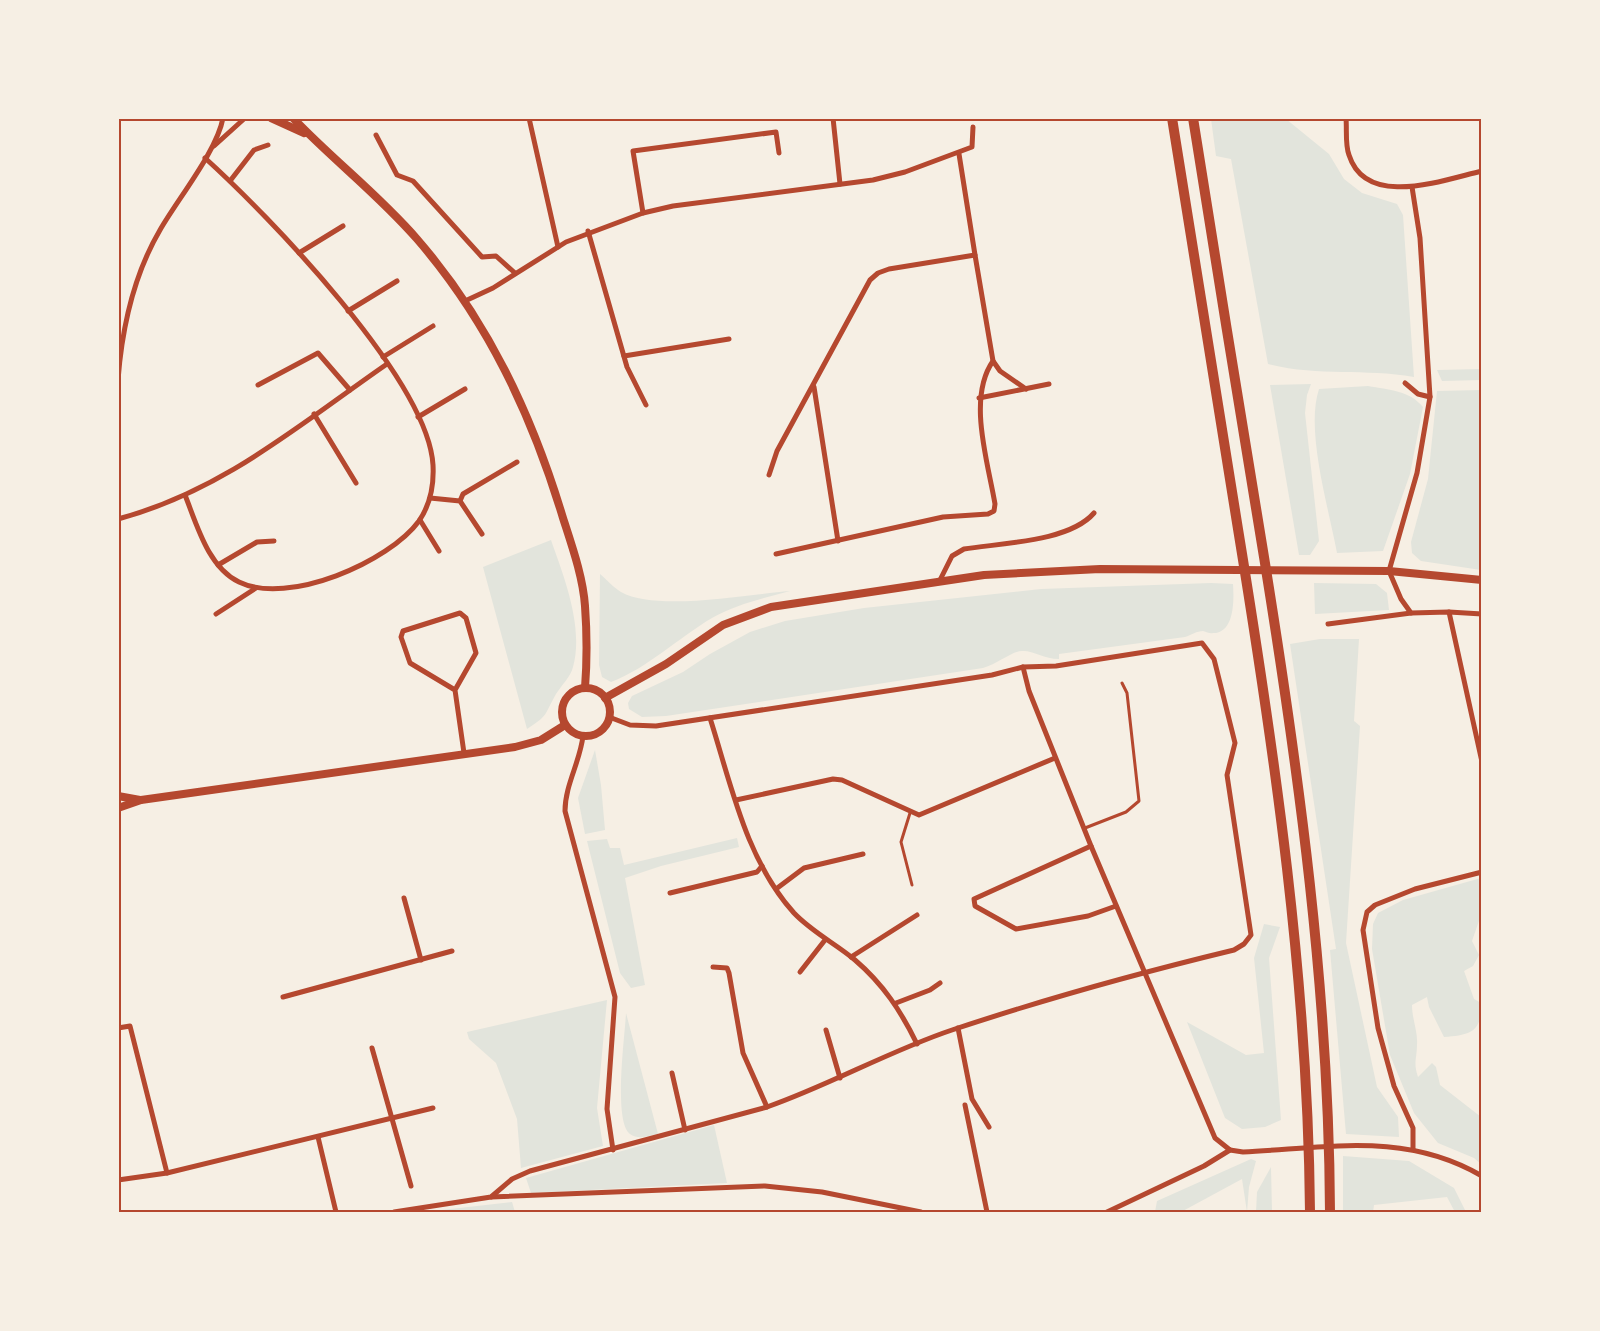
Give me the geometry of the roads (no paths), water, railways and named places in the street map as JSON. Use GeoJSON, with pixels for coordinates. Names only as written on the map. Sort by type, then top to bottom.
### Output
{"type":"FeatureCollection","features":[{"type":"Feature","properties":{"kind":"highway"},"geometry":{"type":"LineString","coordinates":[[1172,118],[1273,755],[1300,986],[1309,1137],[1310,1212]]}},
{"type":"Feature","properties":{"kind":"highway"},"geometry":{"type":"LineString","coordinates":[[1193,118],[1294,757],[1315,923],[1330,1137],[1330,1212]]}},
{"type":"Feature","properties":{"kind":"main road"},"geometry":{"type":"LineString","coordinates":[[271,118],[310,136]]}},
{"type":"Feature","properties":{"kind":"main road"},"geometry":{"type":"LineString","coordinates":[[293,118],[385,204],[418,241],[465,301],[518,394],[554,488],[580,577],[585,605],[585,688]]}},
{"type":"Feature","properties":{"kind":"main road"},"geometry":{"type":"LineString","coordinates":[[605,698],[666,664],[723,625],[771,607],[984,575],[1100,569],[1389,571],[1482,580]]}},
{"type":"Feature","properties":{"kind":"main road"},"geometry":{"type":"LineString","coordinates":[[585,688],[600,693],[605,698],[609,717],[602,729],[583,736],[572,732],[566,725],[562,711],[569,695],[585,688]]}},
{"type":"Feature","properties":{"kind":"main road"},"geometry":{"type":"LineString","coordinates":[[118,808],[141,800],[529,744],[566,725]]}},
{"type":"Feature","properties":{"kind":"main road"},"geometry":{"type":"LineString","coordinates":[[118,796],[141,800]]}},
{"type":"Feature","properties":{"kind":"street"},"geometry":{"type":"LineString","coordinates":[[118,380],[126,319],[147,254],[211,149],[223,118]]}},
{"type":"Feature","properties":{"kind":"street"},"geometry":{"type":"LineString","coordinates":[[211,149],[245,118]]}},
{"type":"Feature","properties":{"kind":"street"},"geometry":{"type":"LineString","coordinates":[[529,118],[558,247]]}},
{"type":"Feature","properties":{"kind":"street"},"geometry":{"type":"LineString","coordinates":[[833,118],[840,184]]}},
{"type":"Feature","properties":{"kind":"street"},"geometry":{"type":"LineString","coordinates":[[1346,118],[1348,154],[1356,172],[1386,186],[1412,187],[1482,171]]}},
{"type":"Feature","properties":{"kind":"street"},"geometry":{"type":"LineString","coordinates":[[465,301],[494,288],[514,273],[588,231],[673,206],[840,184],[905,172],[959,154],[972,147],[973,128]]}},
{"type":"Feature","properties":{"kind":"street"},"geometry":{"type":"LineString","coordinates":[[643,213],[633,152],[776,132],[779,153]]}},
{"type":"Feature","properties":{"kind":"street"},"geometry":{"type":"LineString","coordinates":[[376,135],[397,175],[413,181],[482,257],[496,256],[514,273]]}},
{"type":"Feature","properties":{"kind":"street"},"geometry":{"type":"LineString","coordinates":[[230,181],[254,150],[268,145]]}},
{"type":"Feature","properties":{"kind":"street"},"geometry":{"type":"LineString","coordinates":[[959,154],[993,362],[1000,371],[1026,389]]}},
{"type":"Feature","properties":{"kind":"street"},"geometry":{"type":"LineString","coordinates":[[185,495],[207,548],[219,565],[237,582],[256,588],[285,588],[313,583],[346,571],[385,553],[402,539],[420,520],[430,498],[433,463],[418,417],[383,357],[299,253],[205,158]]}},
{"type":"Feature","properties":{"kind":"street"},"geometry":{"type":"LineString","coordinates":[[1411,613],[1401,599],[1389,571],[1417,473],[1430,397],[1420,238],[1412,187]]}},
{"type":"Feature","properties":{"kind":"street"},"geometry":{"type":"LineString","coordinates":[[299,253],[343,226]]}},
{"type":"Feature","properties":{"kind":"street"},"geometry":{"type":"LineString","coordinates":[[588,231],[624,356],[646,405]]}},
{"type":"Feature","properties":{"kind":"street"},"geometry":{"type":"LineString","coordinates":[[769,475],[777,451],[870,280],[878,273],[975,255]]}},
{"type":"Feature","properties":{"kind":"street"},"geometry":{"type":"LineString","coordinates":[[348,311],[397,281]]}},
{"type":"Feature","properties":{"kind":"street"},"geometry":{"type":"LineString","coordinates":[[383,357],[434,326]]}},
{"type":"Feature","properties":{"kind":"street"},"geometry":{"type":"LineString","coordinates":[[624,356],[729,339]]}},
{"type":"Feature","properties":{"kind":"street"},"geometry":{"type":"LineString","coordinates":[[258,385],[318,353],[350,390]]}},
{"type":"Feature","properties":{"kind":"street"},"geometry":{"type":"LineString","coordinates":[[776,554],[942,516],[988,514],[994,511],[995,504],[980,398],[985,376],[993,362]]}},
{"type":"Feature","properties":{"kind":"street"},"geometry":{"type":"LineString","coordinates":[[118,519],[185,495],[230,473],[387,364]]}},
{"type":"Feature","properties":{"kind":"street"},"geometry":{"type":"LineString","coordinates":[[1406,383],[1418,394],[1430,397]]}},
{"type":"Feature","properties":{"kind":"street"},"geometry":{"type":"LineString","coordinates":[[980,398],[1049,384]]}},
{"type":"Feature","properties":{"kind":"street"},"geometry":{"type":"LineString","coordinates":[[813,385],[838,541]]}},
{"type":"Feature","properties":{"kind":"street"},"geometry":{"type":"LineString","coordinates":[[418,417],[465,389]]}},
{"type":"Feature","properties":{"kind":"street"},"geometry":{"type":"LineString","coordinates":[[314,414],[357,483]]}},
{"type":"Feature","properties":{"kind":"street"},"geometry":{"type":"LineString","coordinates":[[460,501],[463,494],[517,462]]}},
{"type":"Feature","properties":{"kind":"street"},"geometry":{"type":"LineString","coordinates":[[430,498],[460,501]]}},
{"type":"Feature","properties":{"kind":"street"},"geometry":{"type":"LineString","coordinates":[[460,501],[482,534]]}},
{"type":"Feature","properties":{"kind":"street"},"geometry":{"type":"LineString","coordinates":[[939,582],[952,556],[964,549],[1069,530],[1086,523],[1094,513]]}},
{"type":"Feature","properties":{"kind":"street"},"geometry":{"type":"LineString","coordinates":[[420,520],[439,550]]}},
{"type":"Feature","properties":{"kind":"street"},"geometry":{"type":"LineString","coordinates":[[219,565],[257,542],[274,541]]}},
{"type":"Feature","properties":{"kind":"street"},"geometry":{"type":"LineString","coordinates":[[216,614],[256,588]]}},
{"type":"Feature","properties":{"kind":"street"},"geometry":{"type":"LineString","coordinates":[[1449,612],[1479,734],[1482,762]]}},
{"type":"Feature","properties":{"kind":"street"},"geometry":{"type":"LineString","coordinates":[[455,690],[410,663],[401,638],[403,631],[460,613],[466,618],[476,653],[455,690],[464,753]]}},
{"type":"Feature","properties":{"kind":"street"},"geometry":{"type":"LineString","coordinates":[[1328,624],[1411,613],[1482,614]]}},
{"type":"Feature","properties":{"kind":"street"},"geometry":{"type":"LineString","coordinates":[[491,1197],[512,1179],[530,1171],[767,1107],[958,1028],[1145,971],[1234,950],[1244,944],[1251,934],[1227,775],[1235,743],[1214,659],[1202,643],[1056,666],[1023,667],[992,675],[710,718],[637,726],[609,717]]}},
{"type":"Feature","properties":{"kind":"street"},"geometry":{"type":"LineString","coordinates":[[1023,667],[1026,682],[1055,758],[1215,1138],[1230,1150],[1243,1152],[1345,1145],[1413,1149],[1455,1161],[1482,1176]]}},
{"type":"Feature","properties":{"kind":"street"},"geometry":{"type":"LineString","coordinates":[[710,718],[736,800],[762,866],[776,889],[795,913],[825,940],[851,957],[884,988],[896,1003],[917,1044]]}},
{"type":"Feature","properties":{"kind":"street"},"geometry":{"type":"LineString","coordinates":[[583,736],[581,751],[565,795],[565,811],[615,997],[607,1109],[613,1149]]}},
{"type":"Feature","properties":{"kind":"street"},"geometry":{"type":"LineString","coordinates":[[736,800],[842,780],[910,813],[919,815],[1055,758]]}},
{"type":"Feature","properties":{"kind":"street"},"geometry":{"type":"LineString","coordinates":[[1091,846],[974,899],[975,906],[1016,929],[1088,916],[1116,906]]}},
{"type":"Feature","properties":{"kind":"street"},"geometry":{"type":"LineString","coordinates":[[776,889],[804,868],[863,854]]}},
{"type":"Feature","properties":{"kind":"street"},"geometry":{"type":"LineString","coordinates":[[670,893],[757,872],[762,866]]}},
{"type":"Feature","properties":{"kind":"street"},"geometry":{"type":"LineString","coordinates":[[1413,1149],[1413,1128],[1394,1086],[1378,1028],[1363,930],[1367,912],[1375,905],[1415,889],[1482,872]]}},
{"type":"Feature","properties":{"kind":"street"},"geometry":{"type":"LineString","coordinates":[[404,898],[421,960]]}},
{"type":"Feature","properties":{"kind":"street"},"geometry":{"type":"LineString","coordinates":[[851,957],[917,915]]}},
{"type":"Feature","properties":{"kind":"street"},"geometry":{"type":"LineString","coordinates":[[800,972],[825,940]]}},
{"type":"Feature","properties":{"kind":"street"},"geometry":{"type":"LineString","coordinates":[[283,997],[452,951]]}},
{"type":"Feature","properties":{"kind":"street"},"geometry":{"type":"LineString","coordinates":[[713,967],[727,968],[729,973],[743,1053],[767,1107]]}},
{"type":"Feature","properties":{"kind":"street"},"geometry":{"type":"LineString","coordinates":[[896,1003],[930,990],[940,983]]}},
{"type":"Feature","properties":{"kind":"street"},"geometry":{"type":"LineString","coordinates":[[118,1028],[130,1026],[167,1173]]}},
{"type":"Feature","properties":{"kind":"street"},"geometry":{"type":"LineString","coordinates":[[958,1028],[972,1099],[989,1127]]}},
{"type":"Feature","properties":{"kind":"street"},"geometry":{"type":"LineString","coordinates":[[825,1030],[840,1078]]}},
{"type":"Feature","properties":{"kind":"street"},"geometry":{"type":"LineString","coordinates":[[372,1048],[411,1186]]}},
{"type":"Feature","properties":{"kind":"street"},"geometry":{"type":"LineString","coordinates":[[672,1073],[685,1130]]}},
{"type":"Feature","properties":{"kind":"street"},"geometry":{"type":"LineString","coordinates":[[965,1105],[987,1212]]}},
{"type":"Feature","properties":{"kind":"street"},"geometry":{"type":"LineString","coordinates":[[118,1180],[167,1173],[433,1108]]}},
{"type":"Feature","properties":{"kind":"street"},"geometry":{"type":"LineString","coordinates":[[318,1137],[336,1212]]}},
{"type":"Feature","properties":{"kind":"street"},"geometry":{"type":"LineString","coordinates":[[1107,1212],[1204,1166],[1230,1150]]}},
{"type":"Feature","properties":{"kind":"street"},"geometry":{"type":"LineString","coordinates":[[394,1212],[491,1197],[765,1186],[822,1192],[921,1212]]}},
{"type":"Feature","properties":{"kind":"lane"},"geometry":{"type":"LineString","coordinates":[[1085,828],[1126,812],[1139,801],[1127,693],[1122,683]]}},
{"type":"Feature","properties":{"kind":"lane"},"geometry":{"type":"LineString","coordinates":[[910,813],[901,842],[912,885]]}}]}
